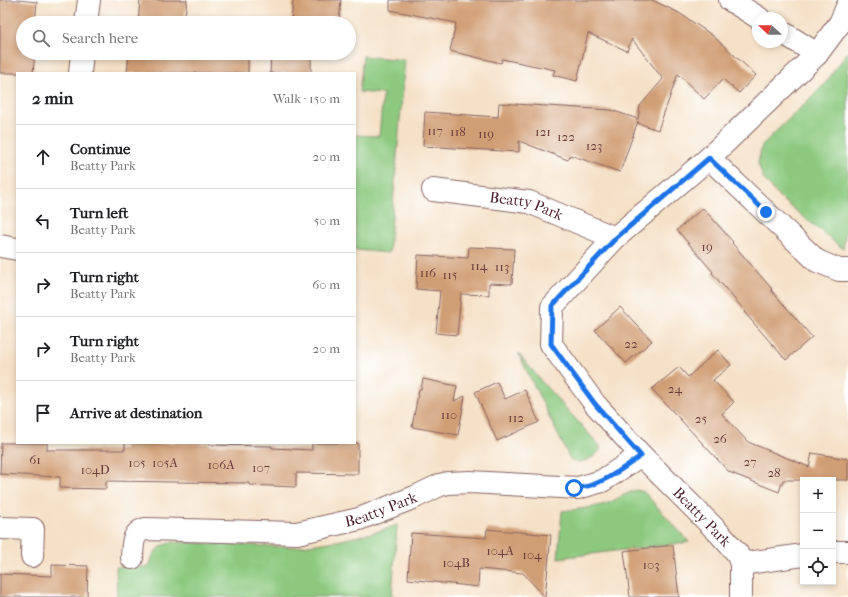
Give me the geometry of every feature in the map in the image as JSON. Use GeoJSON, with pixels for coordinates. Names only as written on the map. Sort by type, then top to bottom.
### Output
{"type":"FeatureCollection","features":[{"type":"Feature","properties":{"kind":"street"},"geometry":{"type":"LineString","coordinates":[[87,16],[89,0]]}},
{"type":"Feature","properties":{"kind":"street"},"geometry":{"type":"LineString","coordinates":[[730,0],[752,14]]}},
{"type":"Feature","properties":{"kind":"street","name":"Beatty Park"},"geometry":{"type":"LineString","coordinates":[[741,597],[741,564],[737,553],[719,533],[641,456],[595,404],[551,344],[552,306],[616,238],[709,158],[817,54],[840,23],[848,5]]}},
{"type":"Feature","properties":{"kind":"street"},"geometry":{"type":"LineString","coordinates":[[788,36],[817,54]]}},
{"type":"Feature","properties":{"kind":"street"},"geometry":{"type":"LineString","coordinates":[[80,72],[81,60]]}},
{"type":"Feature","properties":{"kind":"street"},"geometry":{"type":"LineString","coordinates":[[709,158],[817,261],[839,270],[848,270]]}},
{"type":"Feature","properties":{"kind":"street","name":"Beatty Park"},"geometry":{"type":"LineString","coordinates":[[433,190],[529,202],[616,238]]}},
{"type":"Feature","properties":{"kind":"street"},"geometry":{"type":"LineString","coordinates":[[0,246],[16,249]]}},
{"type":"Feature","properties":{"kind":"street","name":"Beatty Park"},"geometry":{"type":"LineString","coordinates":[[132,558],[133,541],[135,535],[140,530],[298,533],[359,519],[448,483],[470,482],[578,488],[602,481],[641,456]]}},
{"type":"Feature","properties":{"kind":"street"},"geometry":{"type":"LineString","coordinates":[[0,528],[33,529],[32,556]]}},
{"type":"Feature","properties":{"kind":"street"},"geometry":{"type":"LineString","coordinates":[[836,552],[848,552]]}},
{"type":"Feature","properties":{"kind":"street"},"geometry":{"type":"LineString","coordinates":[[741,564],[800,555]]}},
{"type":"Feature","properties":{"kind":"green space"},"geometry":{"type":"Polygon","coordinates":[[[848,52],[848,219],[843,249],[778,196],[763,178],[758,163],[762,145],[824,85],[848,52]]]}},
{"type":"Feature","properties":{"kind":"green space"},"geometry":{"type":"Polygon","coordinates":[[[363,56],[405,60],[389,253],[356,250],[356,135],[379,136],[383,94],[359,92],[363,56]]]}},
{"type":"Feature","properties":{"kind":"green space"},"geometry":{"type":"Polygon","coordinates":[[[518,353],[541,381],[600,446],[600,450],[594,456],[579,462],[571,461],[518,353]]]}},
{"type":"Feature","properties":{"kind":"green space"},"geometry":{"type":"Polygon","coordinates":[[[637,490],[644,492],[689,542],[558,558],[562,511],[602,505],[637,490]]]}},
{"type":"Feature","properties":{"kind":"green space"},"geometry":{"type":"Polygon","coordinates":[[[397,525],[392,597],[117,597],[116,567],[149,567],[156,550],[173,542],[294,547],[337,541],[380,531],[397,525]]]}},
{"type":"Feature","properties":{"kind":"building"},"geometry":{"type":"Polygon","coordinates":[[[0,0],[37,2],[36,16],[16,16],[16,60],[34,60],[33,72],[0,73],[0,0]]]}},
{"type":"Feature","properties":{"kind":"building"},"geometry":{"type":"Polygon","coordinates":[[[140,0],[187,0],[185,16],[139,16],[140,0]]]}},
{"type":"Feature","properties":{"kind":"building"},"geometry":{"type":"Polygon","coordinates":[[[293,0],[341,0],[340,16],[292,16],[293,0]]]}},
{"type":"Feature","properties":{"kind":"building"},"geometry":{"type":"Polygon","coordinates":[[[390,0],[652,0],[679,13],[712,35],[756,75],[739,93],[723,79],[704,99],[678,74],[658,130],[638,123],[638,121],[620,172],[570,155],[568,160],[519,141],[519,152],[423,146],[425,112],[498,117],[499,103],[611,110],[638,119],[640,106],[663,79],[632,39],[627,51],[588,33],[577,81],[553,75],[555,70],[502,59],[501,63],[450,51],[456,23],[390,10],[390,0]]]}},
{"type":"Feature","properties":{"kind":"building"},"geometry":{"type":"Polygon","coordinates":[[[128,60],[248,60],[248,72],[127,72],[128,60]]]}},
{"type":"Feature","properties":{"kind":"building"},"geometry":{"type":"Polygon","coordinates":[[[271,60],[311,60],[311,72],[270,72],[271,60]]]}},
{"type":"Feature","properties":{"kind":"building"},"geometry":{"type":"Polygon","coordinates":[[[703,208],[812,337],[786,360],[744,312],[745,311],[677,230],[703,208]]]}},
{"type":"Feature","properties":{"kind":"building"},"geometry":{"type":"Polygon","coordinates":[[[469,247],[514,249],[512,284],[489,283],[489,295],[461,294],[457,335],[436,333],[440,291],[416,289],[418,255],[468,258],[469,247]]]}},
{"type":"Feature","properties":{"kind":"building"},"geometry":{"type":"Polygon","coordinates":[[[620,307],[652,341],[626,363],[595,330],[620,307]]]}},
{"type":"Feature","properties":{"kind":"building"},"geometry":{"type":"Polygon","coordinates":[[[718,350],[731,365],[713,380],[734,402],[722,414],[748,442],[809,467],[812,453],[848,459],[848,480],[836,480],[836,477],[800,477],[800,480],[783,480],[779,492],[729,472],[652,389],[679,367],[688,377],[718,350]]]}},
{"type":"Feature","properties":{"kind":"building"},"geometry":{"type":"Polygon","coordinates":[[[423,379],[457,386],[454,401],[465,396],[458,435],[412,427],[419,389],[421,389],[423,379]]]}},
{"type":"Feature","properties":{"kind":"building"},"geometry":{"type":"Polygon","coordinates":[[[497,382],[505,399],[525,390],[539,422],[497,441],[475,392],[497,382]]]}},
{"type":"Feature","properties":{"kind":"building"},"geometry":{"type":"Polygon","coordinates":[[[1,443],[47,444],[47,450],[125,450],[125,444],[209,444],[272,446],[272,448],[312,450],[312,444],[358,443],[358,474],[296,473],[296,487],[249,485],[249,483],[106,481],[106,489],[60,488],[60,477],[0,474],[1,443]]]}},
{"type":"Feature","properties":{"kind":"building"},"geometry":{"type":"Polygon","coordinates":[[[487,529],[551,535],[545,597],[523,573],[479,569],[478,587],[408,579],[411,533],[486,538],[487,529]]]}},
{"type":"Feature","properties":{"kind":"building"},"geometry":{"type":"Polygon","coordinates":[[[673,545],[679,597],[630,597],[624,551],[673,545]]]}},
{"type":"Feature","properties":{"kind":"building"},"geometry":{"type":"Polygon","coordinates":[[[52,565],[88,566],[87,597],[0,597],[0,574],[52,576],[52,565]]]}},
{"type":"Feature","properties":{"kind":"route"},"geometry":{"type":"LineString","coordinates":[[574,488],[602,481],[641,456],[595,404],[551,344],[552,306],[616,238],[709,158],[766,212]]}}]}
